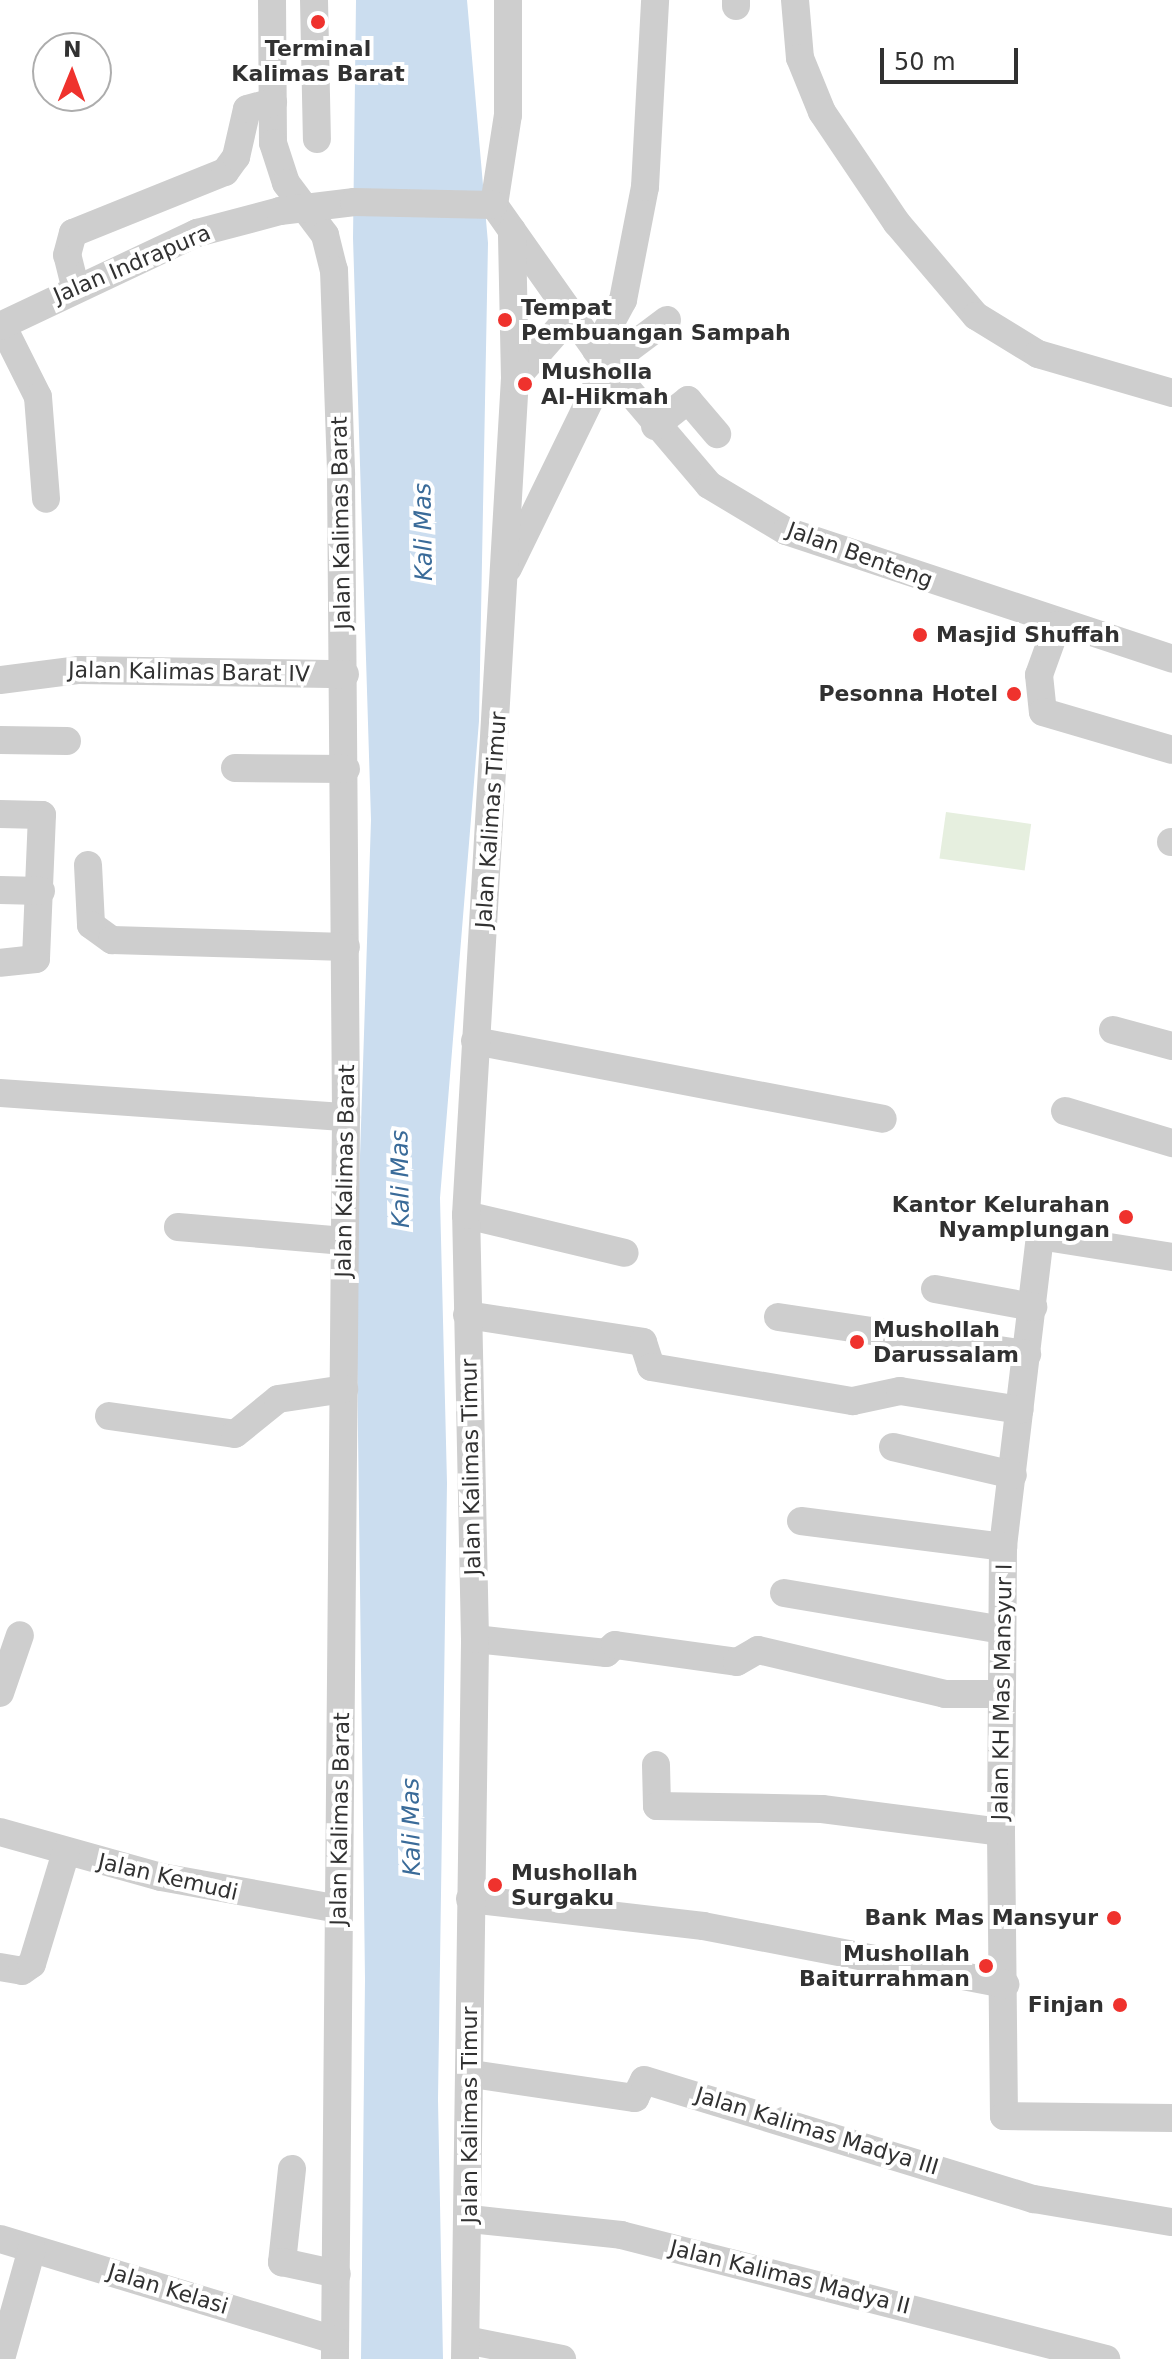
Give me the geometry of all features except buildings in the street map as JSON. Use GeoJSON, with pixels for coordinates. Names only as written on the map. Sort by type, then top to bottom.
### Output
{"type":"FeatureCollection","features":[{"type":"Feature","properties":{"kind":"street","name":"Jalan Kalimas Barat"},"geometry":{"type":"LineString","coordinates":[[272,0],[273,102],[280,167],[325,235],[334,270],[345,674],[346,1117],[335,2349]]}},
{"type":"Feature","properties":{"kind":"street"},"geometry":{"type":"LineString","coordinates":[[314,0],[317,139]]}},
{"type":"Feature","properties":{"kind":"street"},"geometry":{"type":"LineString","coordinates":[[489,204],[508,115],[508,0]]}},
{"type":"Feature","properties":{"kind":"street","name":"Jalan Kalimas Timur"},"geometry":{"type":"LineString","coordinates":[[504,576],[602,357],[623,300],[645,187],[655,0]]}},
{"type":"Feature","properties":{"kind":"street"},"geometry":{"type":"LineString","coordinates":[[795,0],[800,58],[822,112],[897,223],[976,316],[1038,354],[1172,393]]}},
{"type":"Feature","properties":{"kind":"street"},"geometry":{"type":"LineString","coordinates":[[75,286],[67,255],[73,233],[225,172],[236,157],[247,109],[273,102]]}},
{"type":"Feature","properties":{"kind":"street","name":"Jalan Indrapura"},"geometry":{"type":"LineString","coordinates":[[1,326],[75,286],[197,233],[306,207],[354,202],[489,204]]}},
{"type":"Feature","properties":{"kind":"street","name":"Jalan Benteng"},"geometry":{"type":"LineString","coordinates":[[489,204],[512,230],[571,315],[655,426],[709,485],[786,531],[1057,625],[1172,659]]}},
{"type":"Feature","properties":{"kind":"street","name":"Jalan Kalimas Timur"},"geometry":{"type":"LineString","coordinates":[[466,2349],[472,2074],[470,1899],[475,1639],[466,1215],[515,379],[512,230]]}},
{"type":"Feature","properties":{"kind":"street"},"geometry":{"type":"LineString","coordinates":[[515,379],[571,315]]}},
{"type":"Feature","properties":{"kind":"street"},"geometry":{"type":"LineString","coordinates":[[602,357],[667,320]]}},
{"type":"Feature","properties":{"kind":"street"},"geometry":{"type":"LineString","coordinates":[[1,326],[38,397],[46,499]]}},
{"type":"Feature","properties":{"kind":"street"},"geometry":{"type":"LineString","coordinates":[[655,426],[688,400],[717,434]]}},
{"type":"Feature","properties":{"kind":"street"},"geometry":{"type":"LineString","coordinates":[[1057,625],[1039,675],[1043,712],[1172,750]]}},
{"type":"Feature","properties":{"kind":"street","name":"Jalan Kalimas Barat IV"},"geometry":{"type":"LineString","coordinates":[[0,680],[33,672],[345,674]]}},
{"type":"Feature","properties":{"kind":"street"},"geometry":{"type":"LineString","coordinates":[[0,740],[67,741]]}},
{"type":"Feature","properties":{"kind":"street"},"geometry":{"type":"LineString","coordinates":[[235,768],[346,769]]}},
{"type":"Feature","properties":{"kind":"street"},"geometry":{"type":"LineString","coordinates":[[0,814],[42,815],[41,891],[32,964],[0,963]]}},
{"type":"Feature","properties":{"kind":"street"},"geometry":{"type":"LineString","coordinates":[[88,865],[91,925],[112,940],[346,947]]}},
{"type":"Feature","properties":{"kind":"street"},"geometry":{"type":"LineString","coordinates":[[0,890],[41,891]]}},
{"type":"Feature","properties":{"kind":"street"},"geometry":{"type":"LineString","coordinates":[[1113,1030],[1172,1046]]}},
{"type":"Feature","properties":{"kind":"street"},"geometry":{"type":"LineString","coordinates":[[475,1041],[883,1119]]}},
{"type":"Feature","properties":{"kind":"street"},"geometry":{"type":"LineString","coordinates":[[0,1093],[346,1117]]}},
{"type":"Feature","properties":{"kind":"street"},"geometry":{"type":"LineString","coordinates":[[1065,1111],[1172,1143]]}},
{"type":"Feature","properties":{"kind":"street"},"geometry":{"type":"LineString","coordinates":[[466,1215],[625,1253]]}},
{"type":"Feature","properties":{"kind":"street"},"geometry":{"type":"LineString","coordinates":[[178,1227],[344,1241]]}},
{"type":"Feature","properties":{"kind":"street","name":"Jalan KH Mas Mansyur I"},"geometry":{"type":"LineString","coordinates":[[1172,1257],[1043,1234],[1003,1547],[1001,1832],[1005,2117],[1172,2118]]}},
{"type":"Feature","properties":{"kind":"street"},"geometry":{"type":"LineString","coordinates":[[935,1289],[1033,1307]]}},
{"type":"Feature","properties":{"kind":"street"},"geometry":{"type":"LineString","coordinates":[[467,1315],[643,1342],[649,1365],[666,1369],[853,1401],[900,1391],[1020,1410]]}},
{"type":"Feature","properties":{"kind":"street"},"geometry":{"type":"LineString","coordinates":[[778,1317],[1027,1354]]}},
{"type":"Feature","properties":{"kind":"street"},"geometry":{"type":"LineString","coordinates":[[109,1416],[235,1434],[278,1399],[344,1389]]}},
{"type":"Feature","properties":{"kind":"street"},"geometry":{"type":"LineString","coordinates":[[893,1447],[1013,1475]]}},
{"type":"Feature","properties":{"kind":"street"},"geometry":{"type":"LineString","coordinates":[[801,1521],[1003,1547]]}},
{"type":"Feature","properties":{"kind":"street"},"geometry":{"type":"LineString","coordinates":[[784,1593],[1002,1630]]}},
{"type":"Feature","properties":{"kind":"street"},"geometry":{"type":"LineString","coordinates":[[0,1693],[20,1635]]}},
{"type":"Feature","properties":{"kind":"street"},"geometry":{"type":"LineString","coordinates":[[475,1639],[606,1653],[615,1645],[737,1662],[758,1650],[945,1694],[1002,1694]]}},
{"type":"Feature","properties":{"kind":"street"},"geometry":{"type":"LineString","coordinates":[[656,1765],[654,1803],[668,1807],[822,1809],[1001,1832]]}},
{"type":"Feature","properties":{"kind":"street","name":"Jalan Kemudi"},"geometry":{"type":"LineString","coordinates":[[0,1832],[66,1852],[338,1909]]}},
{"type":"Feature","properties":{"kind":"street"},"geometry":{"type":"LineString","coordinates":[[0,1967],[22,1971],[32,1964],[66,1852]]}},
{"type":"Feature","properties":{"kind":"street"},"geometry":{"type":"LineString","coordinates":[[470,1899],[703,1926],[1005,1984]]}},
{"type":"Feature","properties":{"kind":"street","name":"Jalan Kalimas Madya III"},"geometry":{"type":"LineString","coordinates":[[472,2074],[635,2098],[644,2080],[1034,2199],[1172,2222]]}},
{"type":"Feature","properties":{"kind":"street"},"geometry":{"type":"LineString","coordinates":[[292,2169],[282,2262],[337,2274]]}},
{"type":"Feature","properties":{"kind":"street","name":"Jalan Kalimas Madya II"},"geometry":{"type":"LineString","coordinates":[[470,2219],[621,2235],[1106,2359]]}},
{"type":"Feature","properties":{"kind":"street","name":"Jalan Kelasi"},"geometry":{"type":"LineString","coordinates":[[0,2239],[335,2349]]}},
{"type":"Feature","properties":{"kind":"street"},"geometry":{"type":"LineString","coordinates":[[1,2359],[32,2249]]}},
{"type":"Feature","properties":{"kind":"street"},"geometry":{"type":"LineString","coordinates":[[466,2349],[562,2359]]}},
{"type":"Feature","properties":{"kind":"green space"},"geometry":{"type":"Polygon","coordinates":[[[946,812],[1031,824],[1025,871],[939,859],[946,812]]]}},
{"type":"Feature","properties":{"kind":"water","name":"Kali Mas"},"geometry":{"type":"Polygon","coordinates":[[[356,0],[467,0],[488,243],[479,721],[440,1198],[447,1483],[438,2100],[443,2359],[361,2359],[365,1979],[356,1278],[371,820],[353,238],[356,0]]]}},
{"type":"Feature","properties":{"kind":"place","name":"Terminal Kalimas Barat"},"geometry":{"type":"Point","coordinates":[318,22]}},
{"type":"Feature","properties":{"kind":"place","name":"Tempat Pembuangan Sampah"},"geometry":{"type":"Point","coordinates":[505,320]}},
{"type":"Feature","properties":{"kind":"place","name":"Musholla Al-Hikmah"},"geometry":{"type":"Point","coordinates":[525,384]}},
{"type":"Feature","properties":{"kind":"place","name":"Masjid Shuffah"},"geometry":{"type":"Point","coordinates":[920,635]}},
{"type":"Feature","properties":{"kind":"place","name":"Pesonna Hotel"},"geometry":{"type":"Point","coordinates":[1014,694]}},
{"type":"Feature","properties":{"kind":"place","name":"Kantor Kelurahan Nyamplungan"},"geometry":{"type":"Point","coordinates":[1126,1217]}},
{"type":"Feature","properties":{"kind":"place","name":"Mushollah Darussalam"},"geometry":{"type":"Point","coordinates":[857,1342]}},
{"type":"Feature","properties":{"kind":"place","name":"Mushollah Surgaku"},"geometry":{"type":"Point","coordinates":[495,1885]}},
{"type":"Feature","properties":{"kind":"place","name":"Bank Mas Mansyur"},"geometry":{"type":"Point","coordinates":[1114,1918]}},
{"type":"Feature","properties":{"kind":"place","name":"Mushollah Baiturrahman"},"geometry":{"type":"Point","coordinates":[986,1966]}},
{"type":"Feature","properties":{"kind":"place","name":"Finjan"},"geometry":{"type":"Point","coordinates":[1120,2005]}}]}
